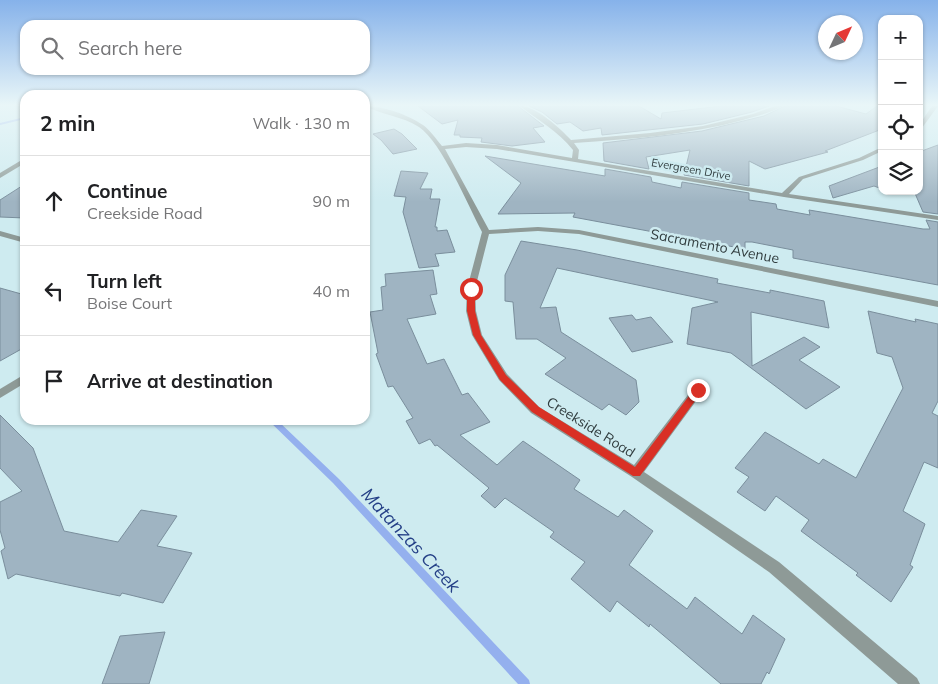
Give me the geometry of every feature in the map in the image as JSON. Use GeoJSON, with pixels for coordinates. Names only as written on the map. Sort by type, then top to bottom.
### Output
{"type":"FeatureCollection","features":[{"type":"Feature","properties":{"kind":"street"},"geometry":{"type":"LineString","coordinates":[[432,138],[441,148],[486,232]]}},
{"type":"Feature","properties":{"kind":"street"},"geometry":{"type":"LineString","coordinates":[[566,138],[576,150],[575,158]]}},
{"type":"Feature","properties":{"kind":"street"},"geometry":{"type":"LineString","coordinates":[[570,142],[618,138]]}},
{"type":"Feature","properties":{"kind":"street","name":"Evergreen Drive"},"geometry":{"type":"LineString","coordinates":[[441,148],[496,146],[784,195],[938,218]]}},
{"type":"Feature","properties":{"kind":"street"},"geometry":{"type":"LineString","coordinates":[[784,195],[801,178],[861,159],[880,150]]}},
{"type":"Feature","properties":{"kind":"street"},"geometry":{"type":"LineString","coordinates":[[0,176],[20,163]]}},
{"type":"Feature","properties":{"kind":"street","name":"Sacramento Avenue"},"geometry":{"type":"LineString","coordinates":[[486,232],[538,229],[579,232],[938,304]]}},
{"type":"Feature","properties":{"kind":"street","name":"Creekside Road"},"geometry":{"type":"LineString","coordinates":[[486,232],[471,289],[471,311],[477,335],[503,377],[535,410],[636,473],[774,567],[911,684]]}},
{"type":"Feature","properties":{"kind":"street"},"geometry":{"type":"LineString","coordinates":[[0,233],[20,239]]}},
{"type":"Feature","properties":{"kind":"street"},"geometry":{"type":"LineString","coordinates":[[0,394],[20,381]]}},
{"type":"Feature","properties":{"kind":"street"},"geometry":{"type":"LineString","coordinates":[[636,473],[698,390]]}},
{"type":"Feature","properties":{"kind":"building"},"geometry":{"type":"Polygon","coordinates":[[[378,138],[406,138],[417,149],[393,154],[378,138]]]}},
{"type":"Feature","properties":{"kind":"building"},"geometry":{"type":"Polygon","coordinates":[[[480,138],[542,138],[545,142],[512,146],[481,142],[482,138],[480,138]]]}},
{"type":"Feature","properties":{"kind":"building"},"geometry":{"type":"Polygon","coordinates":[[[645,138],[859,138],[825,151],[828,152],[765,169],[749,161],[749,186],[684,175],[690,150],[646,157],[649,169],[604,161],[603,143],[645,138]]]}},
{"type":"Feature","properties":{"kind":"building"},"geometry":{"type":"Polygon","coordinates":[[[938,145],[938,214],[923,212],[916,195],[923,195],[923,151],[938,145]]]}},
{"type":"Feature","properties":{"kind":"building"},"geometry":{"type":"Polygon","coordinates":[[[485,156],[605,176],[605,169],[651,177],[652,182],[681,188],[682,182],[749,193],[749,200],[776,204],[777,209],[810,215],[809,210],[923,229],[930,229],[926,220],[938,222],[938,285],[793,258],[793,250],[752,242],[745,242],[745,249],[573,217],[575,213],[498,214],[521,183],[485,156]]]}},
{"type":"Feature","properties":{"kind":"building"},"geometry":{"type":"Polygon","coordinates":[[[878,168],[878,188],[874,186],[833,198],[829,186],[878,168]]]}},
{"type":"Feature","properties":{"kind":"building"},"geometry":{"type":"Polygon","coordinates":[[[401,171],[428,173],[420,189],[432,189],[430,199],[440,199],[435,227],[437,227],[437,231],[447,230],[455,252],[435,254],[439,266],[419,268],[403,212],[406,197],[394,196],[401,171]]]}},
{"type":"Feature","properties":{"kind":"building"},"geometry":{"type":"Polygon","coordinates":[[[20,187],[20,218],[0,217],[0,200],[20,187]]]}},
{"type":"Feature","properties":{"kind":"building"},"geometry":{"type":"Polygon","coordinates":[[[521,241],[577,250],[718,279],[717,283],[770,293],[770,290],[824,301],[829,328],[751,312],[752,366],[804,337],[820,347],[799,360],[840,387],[806,409],[731,353],[687,344],[692,308],[718,302],[557,268],[540,308],[556,307],[561,332],[636,380],[639,402],[626,415],[609,404],[602,410],[545,374],[566,358],[537,339],[516,339],[513,302],[505,301],[505,275],[521,241]]]}},
{"type":"Feature","properties":{"kind":"building"},"geometry":{"type":"Polygon","coordinates":[[[433,270],[437,294],[430,295],[436,314],[407,319],[427,364],[444,359],[462,395],[468,393],[490,422],[460,435],[497,465],[523,441],[580,480],[574,489],[618,517],[624,510],[653,531],[629,565],[687,609],[695,597],[742,634],[753,615],[785,639],[769,674],[767,672],[761,684],[721,684],[650,624],[649,627],[617,601],[610,612],[571,579],[585,562],[550,537],[554,532],[505,498],[495,508],[481,496],[489,488],[437,445],[435,446],[430,439],[419,444],[406,421],[413,418],[393,386],[388,387],[376,354],[378,353],[370,312],[383,310],[381,287],[386,286],[385,274],[433,270]]]}},
{"type":"Feature","properties":{"kind":"building"},"geometry":{"type":"Polygon","coordinates":[[[0,288],[20,294],[20,350],[0,361],[0,288]]]}},
{"type":"Feature","properties":{"kind":"building"},"geometry":{"type":"Polygon","coordinates":[[[868,311],[916,322],[915,319],[938,324],[938,401],[932,413],[938,416],[938,468],[924,462],[903,511],[925,524],[910,565],[913,567],[891,602],[856,575],[858,573],[801,531],[809,520],[776,496],[765,511],[737,492],[749,477],[735,468],[765,432],[819,464],[823,459],[856,478],[903,388],[892,357],[877,353],[868,311]]]}},
{"type":"Feature","properties":{"kind":"building"},"geometry":{"type":"Polygon","coordinates":[[[632,315],[636,320],[651,317],[673,342],[632,352],[609,318],[632,315]]]}},
{"type":"Feature","properties":{"kind":"building"},"geometry":{"type":"Polygon","coordinates":[[[0,415],[33,448],[64,531],[118,542],[141,510],[177,516],[157,546],[192,553],[163,603],[122,593],[120,596],[16,574],[8,579],[1,551],[5,548],[0,530],[0,502],[22,491],[0,468],[0,415]]]}},
{"type":"Feature","properties":{"kind":"building"},"geometry":{"type":"Polygon","coordinates":[[[165,632],[149,684],[102,684],[120,636],[165,632]]]}},
{"type":"Feature","properties":{"kind":"waterway","name":"Matanzas Creek"},"geometry":{"type":"LineString","coordinates":[[277,425],[336,481],[525,684]]}},
{"type":"Feature","properties":{"kind":"route"},"geometry":{"type":"LineString","coordinates":[[471,289],[471,311],[477,335],[503,377],[535,410],[636,473],[698,390]]}}]}
